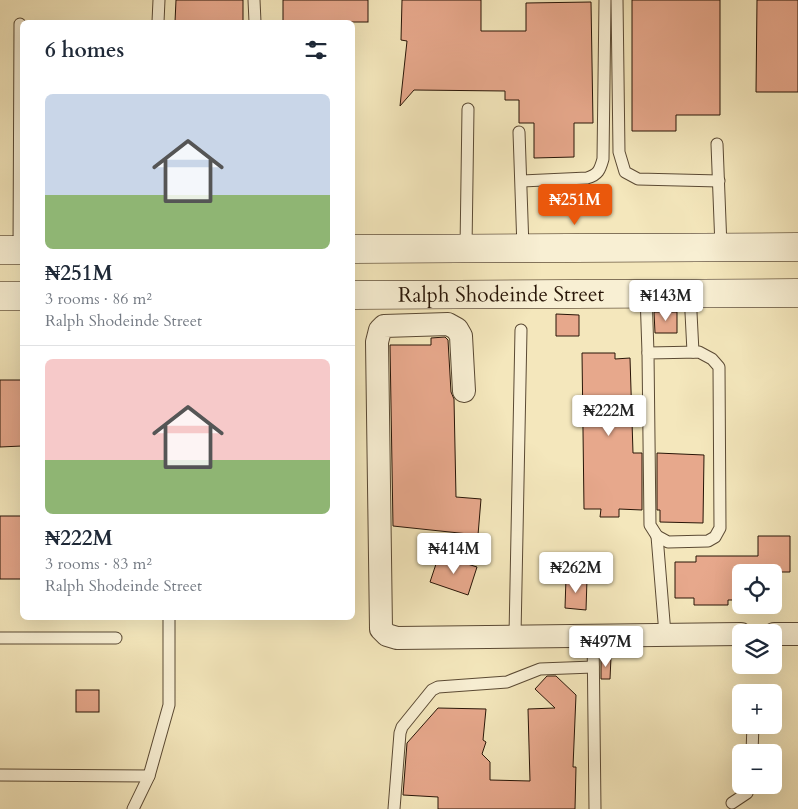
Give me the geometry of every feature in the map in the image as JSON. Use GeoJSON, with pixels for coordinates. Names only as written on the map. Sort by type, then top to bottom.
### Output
{"type":"FeatureCollection","features":[{"type":"Feature","properties":{"kind":"street"},"geometry":{"type":"LineString","coordinates":[[355,249],[798,247]]}},
{"type":"Feature","properties":{"kind":"street","name":"Ralph Shodeinde Street"},"geometry":{"type":"LineString","coordinates":[[355,295],[798,293]]}},
{"type":"Feature","properties":{"kind":"street"},"geometry":{"type":"LineString","coordinates":[[0,296],[20,296]]}},
{"type":"Feature","properties":{"kind":"street"},"geometry":{"type":"LineString","coordinates":[[464,390],[461,336],[457,329],[448,324],[384,326],[380,330],[377,342],[381,629],[387,635],[397,638],[593,634],[732,634]]}},
{"type":"Feature","properties":{"kind":"street"},"geometry":{"type":"LineString","coordinates":[[782,634],[798,634]]}},
{"type":"Feature","properties":{"kind":"lane"},"geometry":{"type":"LineString","coordinates":[[158,0],[158,20]]}},
{"type":"Feature","properties":{"kind":"lane"},"geometry":{"type":"LineString","coordinates":[[254,0],[254,20]]}},
{"type":"Feature","properties":{"kind":"lane"},"geometry":{"type":"LineString","coordinates":[[522,181],[586,178],[596,175],[600,169],[602,159],[605,0]]}},
{"type":"Feature","properties":{"kind":"lane"},"geometry":{"type":"LineString","coordinates":[[617,0],[619,152],[625,172],[638,179],[719,181]]}},
{"type":"Feature","properties":{"kind":"lane"},"geometry":{"type":"LineString","coordinates":[[14,250],[20,24]]}},
{"type":"Feature","properties":{"kind":"lane"},"geometry":{"type":"LineString","coordinates":[[466,248],[468,109]]}},
{"type":"Feature","properties":{"kind":"lane"},"geometry":{"type":"LineString","coordinates":[[519,132],[523,248]]}},
{"type":"Feature","properties":{"kind":"lane"},"geometry":{"type":"LineString","coordinates":[[718,144],[721,247]]}},
{"type":"Feature","properties":{"kind":"lane"},"geometry":{"type":"LineString","coordinates":[[690,293],[693,352]]}},
{"type":"Feature","properties":{"kind":"lane"},"geometry":{"type":"LineString","coordinates":[[646,294],[650,525],[657,536],[665,634]]}},
{"type":"Feature","properties":{"kind":"lane"},"geometry":{"type":"LineString","coordinates":[[515,635],[522,330]]}},
{"type":"Feature","properties":{"kind":"lane"},"geometry":{"type":"LineString","coordinates":[[648,352],[693,352],[712,359],[719,367],[720,528],[715,537],[708,541],[668,542],[657,536]]}},
{"type":"Feature","properties":{"kind":"lane"},"geometry":{"type":"LineString","coordinates":[[133,809],[149,776],[168,705],[169,620]]}},
{"type":"Feature","properties":{"kind":"lane"},"geometry":{"type":"LineString","coordinates":[[593,634],[595,809]]}},
{"type":"Feature","properties":{"kind":"lane"},"geometry":{"type":"LineString","coordinates":[[0,638],[116,638]]}},
{"type":"Feature","properties":{"kind":"lane"},"geometry":{"type":"LineString","coordinates":[[394,809],[402,727],[432,690],[438,687],[507,682],[540,669],[593,667]]}},
{"type":"Feature","properties":{"kind":"lane"},"geometry":{"type":"LineString","coordinates":[[0,775],[149,776]]}},
{"type":"Feature","properties":{"kind":"lane"},"geometry":{"type":"LineString","coordinates":[[732,803],[746,794]]}},
{"type":"Feature","properties":{"kind":"building"},"geometry":{"type":"Polygon","coordinates":[[[176,0],[243,0],[243,20],[175,20],[176,0]]]}},
{"type":"Feature","properties":{"kind":"building"},"geometry":{"type":"Polygon","coordinates":[[[283,0],[368,0],[368,22],[355,22],[355,20],[283,20],[283,0]]]}},
{"type":"Feature","properties":{"kind":"building"},"geometry":{"type":"Polygon","coordinates":[[[402,0],[481,0],[481,31],[526,31],[526,3],[591,2],[593,123],[574,123],[574,157],[534,158],[534,123],[519,123],[519,100],[505,100],[505,91],[414,90],[400,106],[407,41],[401,40],[402,0]]]}},
{"type":"Feature","properties":{"kind":"building"},"geometry":{"type":"Polygon","coordinates":[[[632,0],[720,0],[720,115],[676,115],[676,131],[632,131],[632,0]]]}},
{"type":"Feature","properties":{"kind":"building"},"geometry":{"type":"Polygon","coordinates":[[[757,0],[798,0],[798,92],[756,92],[757,0]]]}},
{"type":"Feature","properties":{"kind":"building"},"geometry":{"type":"Polygon","coordinates":[[[654,312],[677,312],[677,333],[655,333],[654,312]]]}},
{"type":"Feature","properties":{"kind":"building"},"geometry":{"type":"Polygon","coordinates":[[[556,314],[579,315],[579,336],[556,336],[556,314]]]}},
{"type":"Feature","properties":{"kind":"building"},"geometry":{"type":"Polygon","coordinates":[[[445,337],[448,340],[451,392],[454,399],[456,497],[481,499],[478,535],[393,526],[390,345],[431,345],[431,338],[445,337]]]}},
{"type":"Feature","properties":{"kind":"building"},"geometry":{"type":"Polygon","coordinates":[[[582,353],[615,353],[615,359],[630,358],[633,453],[642,453],[642,510],[619,509],[619,517],[600,517],[601,509],[584,509],[582,353]]]}},
{"type":"Feature","properties":{"kind":"building"},"geometry":{"type":"Polygon","coordinates":[[[0,380],[20,380],[20,446],[0,447],[0,380]]]}},
{"type":"Feature","properties":{"kind":"building"},"geometry":{"type":"Polygon","coordinates":[[[657,453],[704,455],[703,523],[660,522],[660,510],[657,510],[657,453]]]}},
{"type":"Feature","properties":{"kind":"building"},"geometry":{"type":"Polygon","coordinates":[[[0,516],[20,516],[20,579],[0,579],[0,516]]]}},
{"type":"Feature","properties":{"kind":"building"},"geometry":{"type":"Polygon","coordinates":[[[758,536],[790,536],[790,572],[782,572],[782,564],[732,564],[732,600],[728,600],[728,605],[694,605],[694,598],[675,598],[675,562],[696,562],[696,556],[758,556],[758,536]]]}},
{"type":"Feature","properties":{"kind":"building"},"geometry":{"type":"Polygon","coordinates":[[[439,555],[477,567],[468,595],[430,582],[439,555]]]}},
{"type":"Feature","properties":{"kind":"building"},"geometry":{"type":"Polygon","coordinates":[[[566,578],[587,579],[586,610],[565,608],[566,578]]]}},
{"type":"Feature","properties":{"kind":"building"},"geometry":{"type":"Polygon","coordinates":[[[601,656],[611,657],[610,679],[601,679],[601,656]]]}},
{"type":"Feature","properties":{"kind":"building"},"geometry":{"type":"Polygon","coordinates":[[[547,676],[556,676],[576,695],[573,767],[576,767],[575,809],[438,809],[438,797],[403,795],[407,743],[438,708],[486,709],[483,740],[486,742],[482,754],[490,762],[490,780],[530,781],[528,709],[555,708],[535,689],[547,676]]]}},
{"type":"Feature","properties":{"kind":"building"},"geometry":{"type":"Polygon","coordinates":[[[76,690],[99,690],[99,712],[76,712],[76,690]]]}}]}
